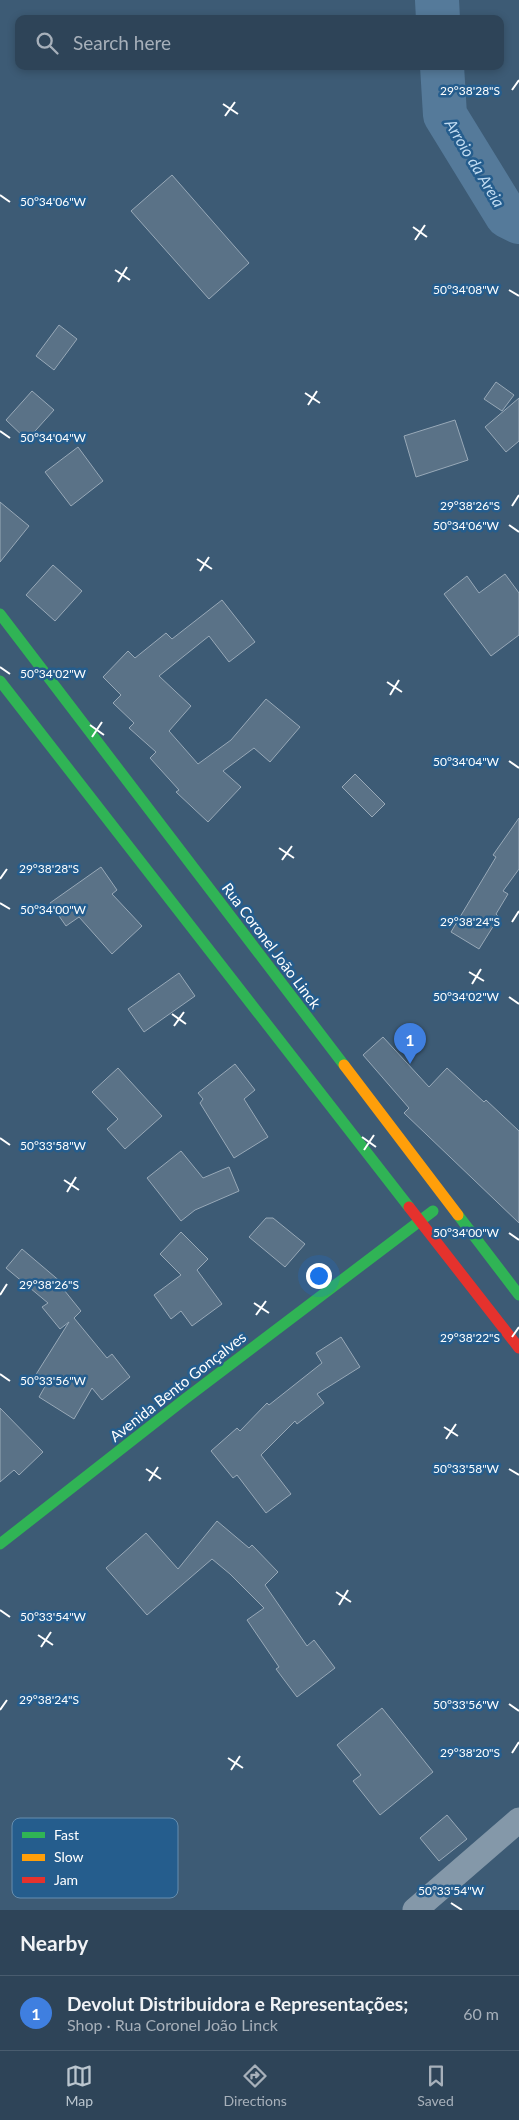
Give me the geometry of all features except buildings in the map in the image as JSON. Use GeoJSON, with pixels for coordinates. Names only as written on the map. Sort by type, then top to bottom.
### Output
{"type":"FeatureCollection","features":[{"type":"Feature","properties":{"kind":"main road","name":"Rua Coronel João Linck"},"geometry":{"type":"LineString","coordinates":[[0,614],[519,1296]]}},
{"type":"Feature","properties":{"kind":"main road"},"geometry":{"type":"LineString","coordinates":[[0,681],[519,1348]]}},
{"type":"Feature","properties":{"kind":"main road","name":"Avenida Bento Gonçalves"},"geometry":{"type":"LineString","coordinates":[[0,1544],[185,1399],[447,1201]]}},
{"type":"Feature","properties":{"kind":"street"},"geometry":{"type":"LineString","coordinates":[[415,1910],[517,1826]]}},
{"type":"Feature","properties":{"kind":"waterway","name":"Arroio da Areia"},"geometry":{"type":"LineString","coordinates":[[437,0],[438,15]]}},
{"type":"Feature","properties":{"kind":"waterway","name":"Arroio da Areia"},"geometry":{"type":"LineString","coordinates":[[442,70],[445,115],[507,216],[519,222]]}},
{"type":"Feature","properties":{"kind":"traffic: fast"},"geometry":{"type":"LineString","coordinates":[[0,614],[344,1065]]}},
{"type":"Feature","properties":{"kind":"traffic: fast"},"geometry":{"type":"LineString","coordinates":[[0,681],[409,1207]]}},
{"type":"Feature","properties":{"kind":"traffic: fast"},"geometry":{"type":"LineString","coordinates":[[0,1544],[185,1399],[433,1211]]}},
{"type":"Feature","properties":{"kind":"traffic: fast"},"geometry":{"type":"LineString","coordinates":[[458,1215],[519,1295]]}},
{"type":"Feature","properties":{"kind":"traffic: slow"},"geometry":{"type":"LineString","coordinates":[[344,1065],[458,1215]]}},
{"type":"Feature","properties":{"kind":"traffic: jam"},"geometry":{"type":"LineString","coordinates":[[409,1207],[519,1348]]}},
{"type":"Feature","properties":{"kind":"place","name":"Devolut Distribuidora e Representações;"},"geometry":{"type":"Point","coordinates":[410,1064]}}]}
